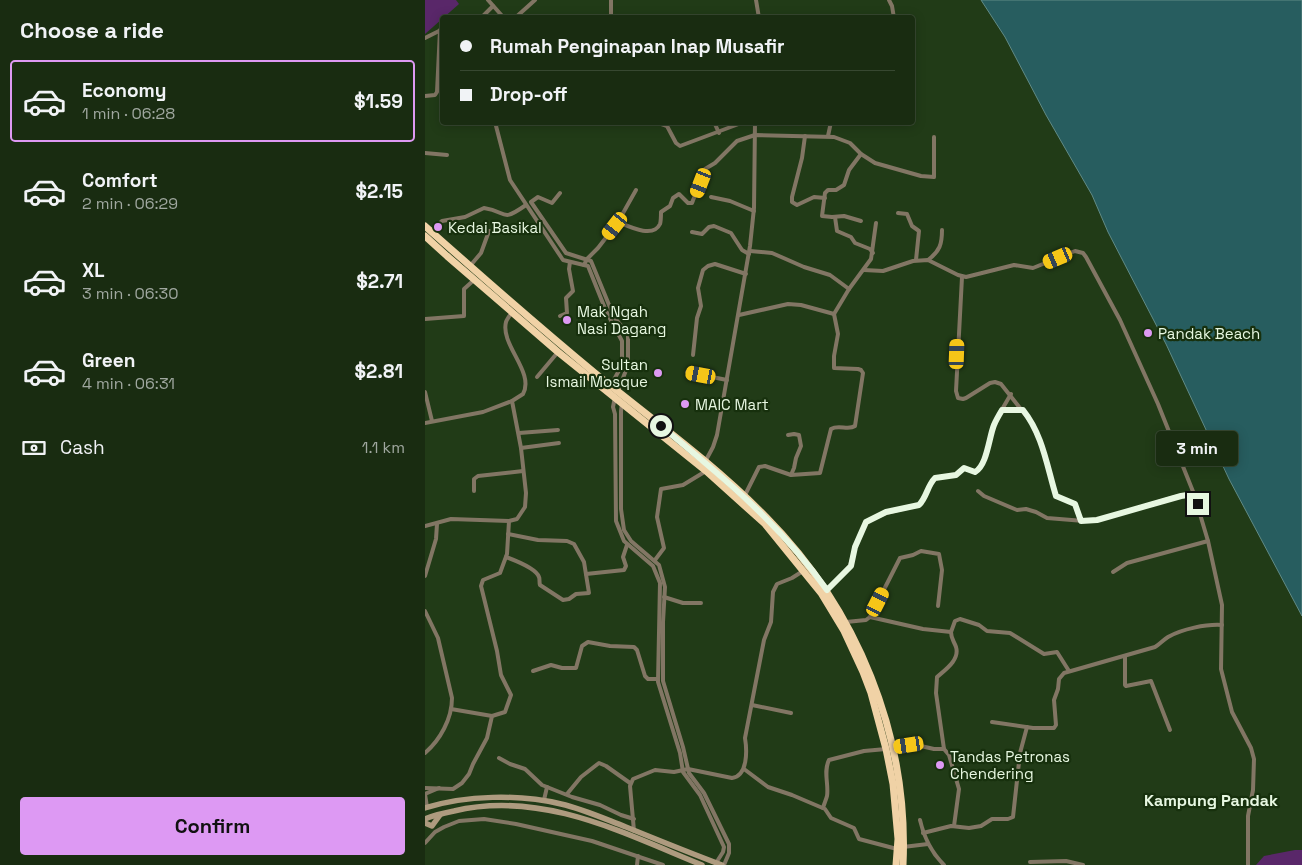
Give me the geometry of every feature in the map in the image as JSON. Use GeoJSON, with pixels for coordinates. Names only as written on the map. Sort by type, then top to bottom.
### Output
{"type":"FeatureCollection","features":[{"type":"Feature","properties":{"kind":"highway"},"geometry":{"type":"LineString","coordinates":[[427,231],[611,386],[623,404],[706,471],[765,524],[821,593],[833,612],[863,672],[889,748]]}},
{"type":"Feature","properties":{"kind":"highway"},"geometry":{"type":"LineString","coordinates":[[427,231],[476,282],[558,352],[705,462],[766,517],[810,567],[827,590],[846,622],[878,692],[889,748],[903,865]]}},
{"type":"Feature","properties":{"kind":"highway"},"geometry":{"type":"LineString","coordinates":[[476,282],[485,278]]}},
{"type":"Feature","properties":{"kind":"highway"},"geometry":{"type":"LineString","coordinates":[[896,865],[900,848]]}},
{"type":"Feature","properties":{"kind":"main road"},"geometry":{"type":"LineString","coordinates":[[426,807],[468,799],[544,800],[573,808],[721,864]]}},
{"type":"Feature","properties":{"kind":"main road"},"geometry":{"type":"LineString","coordinates":[[426,817],[480,806],[513,805],[546,808],[591,820],[702,865]]}},
{"type":"Feature","properties":{"kind":"main road"},"geometry":{"type":"LineString","coordinates":[[425,823],[432,826],[442,814]]}},
{"type":"Feature","properties":{"kind":"street"},"geometry":{"type":"LineString","coordinates":[[488,0],[501,15]]}},
{"type":"Feature","properties":{"kind":"street"},"geometry":{"type":"LineString","coordinates":[[518,15],[535,0]]}},
{"type":"Feature","properties":{"kind":"street"},"geometry":{"type":"LineString","coordinates":[[611,0],[611,15]]}},
{"type":"Feature","properties":{"kind":"street"},"geometry":{"type":"LineString","coordinates":[[889,0],[894,15]]}},
{"type":"Feature","properties":{"kind":"street"},"geometry":{"type":"LineString","coordinates":[[758,1],[759,15]]}},
{"type":"Feature","properties":{"kind":"street"},"geometry":{"type":"LineString","coordinates":[[484,15],[492,7]]}},
{"type":"Feature","properties":{"kind":"street"},"geometry":{"type":"LineString","coordinates":[[425,38],[440,30]]}},
{"type":"Feature","properties":{"kind":"street"},"geometry":{"type":"LineString","coordinates":[[425,96],[435,95],[437,92],[440,45]]}},
{"type":"Feature","properties":{"kind":"street"},"geometry":{"type":"LineString","coordinates":[[496,125],[508,177],[563,260],[584,265],[588,268],[606,311],[622,341],[622,365],[611,386]]}},
{"type":"Feature","properties":{"kind":"street"},"geometry":{"type":"LineString","coordinates":[[664,125],[667,126],[676,143],[680,146],[736,125]]}},
{"type":"Feature","properties":{"kind":"street"},"geometry":{"type":"LineString","coordinates":[[716,125],[719,132]]}},
{"type":"Feature","properties":{"kind":"street"},"geometry":{"type":"LineString","coordinates":[[705,462],[715,442],[750,250],[754,211],[755,125]]}},
{"type":"Feature","properties":{"kind":"street"},"geometry":{"type":"LineString","coordinates":[[828,136],[830,125]]}},
{"type":"Feature","properties":{"kind":"street"},"geometry":{"type":"LineString","coordinates":[[618,222],[641,230],[649,231],[655,229],[660,223],[661,212],[670,206],[677,195],[688,204],[693,203],[705,169],[715,163],[737,141],[755,135],[828,136],[842,139],[851,143],[861,154],[875,163],[921,176],[934,177],[934,137]]}},
{"type":"Feature","properties":{"kind":"street"},"geometry":{"type":"LineString","coordinates":[[805,136],[792,202],[797,205],[814,197],[825,198]]}},
{"type":"Feature","properties":{"kind":"street"},"geometry":{"type":"LineString","coordinates":[[425,153],[447,155]]}},
{"type":"Feature","properties":{"kind":"street"},"geometry":{"type":"LineString","coordinates":[[861,154],[849,170],[844,185],[836,190],[827,191],[822,216],[844,216],[861,222]]}},
{"type":"Feature","properties":{"kind":"street"},"geometry":{"type":"LineString","coordinates":[[584,265],[618,222],[636,190]]}},
{"type":"Feature","properties":{"kind":"street"},"geometry":{"type":"LineString","coordinates":[[560,193],[553,203],[538,198],[531,202],[566,253],[591,261],[614,317],[628,334],[628,365],[616,394],[613,407],[616,439],[616,521],[620,534],[627,545],[653,566],[660,583],[658,680],[681,753],[682,770],[700,795],[724,847],[721,864]]}},
{"type":"Feature","properties":{"kind":"street"},"geometry":{"type":"LineString","coordinates":[[711,197],[730,201],[754,211]]}},
{"type":"Feature","properties":{"kind":"street"},"geometry":{"type":"LineString","coordinates":[[427,231],[441,221],[465,217],[484,208],[507,216],[527,205]]}},
{"type":"Feature","properties":{"kind":"street"},"geometry":{"type":"LineString","coordinates":[[898,213],[907,214],[912,226],[919,231],[916,260]]}},
{"type":"Feature","properties":{"kind":"street"},"geometry":{"type":"LineString","coordinates":[[835,217],[837,231],[851,237],[855,244],[870,249],[873,253]]}},
{"type":"Feature","properties":{"kind":"street"},"geometry":{"type":"LineString","coordinates":[[744,497],[759,467],[765,466],[791,475],[821,473],[831,429],[836,427],[852,428],[855,426],[863,374],[858,369],[834,368],[833,356],[838,334],[834,314],[849,289],[864,270],[873,253],[876,223]]}},
{"type":"Feature","properties":{"kind":"street"},"geometry":{"type":"LineString","coordinates":[[692,232],[702,234],[709,227],[714,226],[731,233],[742,250],[772,253],[804,267],[830,275],[849,289]]}},
{"type":"Feature","properties":{"kind":"street"},"geometry":{"type":"LineString","coordinates":[[928,260],[936,254],[941,246],[942,230]]}},
{"type":"Feature","properties":{"kind":"street"},"geometry":{"type":"LineString","coordinates":[[470,266],[481,253],[489,231]]}},
{"type":"Feature","properties":{"kind":"street"},"geometry":{"type":"LineString","coordinates":[[864,270],[890,270],[916,260],[928,260],[961,276],[1018,265],[1033,268],[1075,251],[1086,257],[1120,320],[1158,404],[1194,494],[1208,541],[1221,597],[1221,669],[1232,712],[1251,748],[1254,759],[1253,790],[1248,816],[1248,865]]}},
{"type":"Feature","properties":{"kind":"street"},"geometry":{"type":"LineString","coordinates":[[560,316],[567,313],[566,298],[573,291],[569,269],[570,262]]}},
{"type":"Feature","properties":{"kind":"street"},"geometry":{"type":"LineString","coordinates":[[693,355],[697,318],[701,306],[698,290],[703,270],[715,264],[746,274]]}},
{"type":"Feature","properties":{"kind":"street"},"geometry":{"type":"LineString","coordinates":[[961,276],[956,382],[958,398],[963,400],[995,382],[1001,384],[1011,394],[1031,422],[1042,446],[1056,496],[1075,504],[1081,521]]}},
{"type":"Feature","properties":{"kind":"street"},"geometry":{"type":"LineString","coordinates":[[425,319],[464,316],[464,289],[476,282]]}},
{"type":"Feature","properties":{"kind":"street"},"geometry":{"type":"LineString","coordinates":[[739,315],[788,304],[801,305],[834,314]]}},
{"type":"Feature","properties":{"kind":"street"},"geometry":{"type":"LineString","coordinates":[[425,423],[432,420],[483,412],[512,401],[523,394],[526,383],[505,330],[506,320],[512,312]]}},
{"type":"Feature","properties":{"kind":"street"},"geometry":{"type":"LineString","coordinates":[[537,377],[558,352]]}},
{"type":"Feature","properties":{"kind":"street"},"geometry":{"type":"LineString","coordinates":[[687,372],[727,380]]}},
{"type":"Feature","properties":{"kind":"street"},"geometry":{"type":"LineString","coordinates":[[425,392],[432,420]]}},
{"type":"Feature","properties":{"kind":"street"},"geometry":{"type":"LineString","coordinates":[[827,590],[851,566],[855,547],[866,522],[886,512],[919,505],[935,478],[956,475],[964,468],[975,472],[979,470],[984,461],[994,426],[1011,394]]}},
{"type":"Feature","properties":{"kind":"street"},"geometry":{"type":"LineString","coordinates":[[425,526],[451,519],[509,521],[517,519],[525,506],[521,448],[512,401]]}},
{"type":"Feature","properties":{"kind":"street"},"geometry":{"type":"LineString","coordinates":[[623,404],[621,411],[622,519],[628,537],[659,565],[664,582],[663,681],[688,769],[704,792],[729,844],[729,853],[721,864]]}},
{"type":"Feature","properties":{"kind":"street"},"geometry":{"type":"LineString","coordinates":[[1002,410],[1023,410]]}},
{"type":"Feature","properties":{"kind":"street"},"geometry":{"type":"LineString","coordinates":[[519,433],[559,430]]}},
{"type":"Feature","properties":{"kind":"street"},"geometry":{"type":"LineString","coordinates":[[788,436],[799,435],[801,444],[791,475]]}},
{"type":"Feature","properties":{"kind":"street"},"geometry":{"type":"LineString","coordinates":[[521,448],[559,443]]}},
{"type":"Feature","properties":{"kind":"street"},"geometry":{"type":"LineString","coordinates":[[475,491],[474,480],[478,476],[523,471]]}},
{"type":"Feature","properties":{"kind":"street"},"geometry":{"type":"LineString","coordinates":[[655,560],[664,548],[657,517],[661,489],[683,485],[706,471]]}},
{"type":"Feature","properties":{"kind":"street"},"geometry":{"type":"LineString","coordinates":[[978,491],[984,496],[1017,510],[1026,509],[1044,517],[1081,521],[1097,520],[1175,497],[1194,494]]}},
{"type":"Feature","properties":{"kind":"street"},"geometry":{"type":"LineString","coordinates":[[451,708],[492,716],[505,712],[511,694],[501,675],[481,583],[486,578],[500,573],[507,558],[509,521]]}},
{"type":"Feature","properties":{"kind":"street"},"geometry":{"type":"LineString","coordinates":[[425,576],[436,539],[437,524]]}},
{"type":"Feature","properties":{"kind":"street"},"geometry":{"type":"LineString","coordinates":[[507,558],[521,563],[536,572],[540,585],[563,600],[569,600],[576,594],[589,593],[582,556],[571,542],[539,540],[508,534]]}},
{"type":"Feature","properties":{"kind":"street"},"geometry":{"type":"LineString","coordinates":[[1113,572],[1127,563],[1208,541]]}},
{"type":"Feature","properties":{"kind":"street"},"geometry":{"type":"LineString","coordinates":[[586,574],[624,570],[626,566],[623,557],[627,545]]}},
{"type":"Feature","properties":{"kind":"street"},"geometry":{"type":"LineString","coordinates":[[846,622],[866,620],[870,617],[900,558],[921,551],[939,554],[942,570],[938,606]]}},
{"type":"Feature","properties":{"kind":"street"},"geometry":{"type":"LineString","coordinates":[[635,831],[631,783],[633,779],[651,770],[659,769],[674,772],[688,769],[732,778],[739,776],[744,769],[745,738],[764,640],[771,622],[775,587],[777,584],[803,571]]}},
{"type":"Feature","properties":{"kind":"street"},"geometry":{"type":"LineString","coordinates":[[664,597],[683,603],[701,603]]}},
{"type":"Feature","properties":{"kind":"street"},"geometry":{"type":"LineString","coordinates":[[425,611],[438,638],[452,698],[451,708],[443,732],[425,753]]}},
{"type":"Feature","properties":{"kind":"street"},"geometry":{"type":"LineString","coordinates":[[870,617],[923,629],[951,632]]}},
{"type":"Feature","properties":{"kind":"street"},"geometry":{"type":"LineString","coordinates":[[954,826],[959,790],[949,755],[944,748],[936,693],[936,680],[955,659],[957,650],[951,639],[951,632],[955,621],[960,619],[979,625],[987,631],[1010,633],[1044,654],[1057,652],[1069,671]]}},
{"type":"Feature","properties":{"kind":"street"},"geometry":{"type":"LineString","coordinates":[[992,722],[1027,727],[1056,727],[1054,700],[1059,679],[1064,673],[1157,646],[1175,633],[1207,625],[1222,625]]}},
{"type":"Feature","properties":{"kind":"street"},"geometry":{"type":"LineString","coordinates":[[533,671],[551,665],[562,668],[576,668],[582,646],[588,642],[610,646],[635,647],[645,676],[648,679],[658,680]]}},
{"type":"Feature","properties":{"kind":"street"},"geometry":{"type":"LineString","coordinates":[[1125,656],[1125,685],[1151,681],[1170,730]]}},
{"type":"Feature","properties":{"kind":"street"},"geometry":{"type":"LineString","coordinates":[[753,697],[762,706]]}},
{"type":"Feature","properties":{"kind":"street"},"geometry":{"type":"LineString","coordinates":[[752,705],[791,713]]}},
{"type":"Feature","properties":{"kind":"street"},"geometry":{"type":"LineString","coordinates":[[425,788],[453,788],[467,778],[487,738],[492,716]]}},
{"type":"Feature","properties":{"kind":"street"},"geometry":{"type":"LineString","coordinates":[[923,833],[954,826],[969,828],[981,826],[992,820],[1013,817],[1020,753],[1027,727]]}},
{"type":"Feature","properties":{"kind":"street"},"geometry":{"type":"LineString","coordinates":[[823,808],[827,797],[825,780],[829,760],[860,752],[912,744],[934,749],[944,748]]}},
{"type":"Feature","properties":{"kind":"street"},"geometry":{"type":"LineString","coordinates":[[499,758],[525,769],[535,780],[547,787],[600,805],[621,816],[634,819]]}},
{"type":"Feature","properties":{"kind":"street"},"geometry":{"type":"LineString","coordinates":[[567,794],[581,776],[599,763],[631,783]]}},
{"type":"Feature","properties":{"kind":"street"},"geometry":{"type":"LineString","coordinates":[[744,769],[768,787],[823,808],[831,818],[854,828],[859,839],[900,848],[928,844]]}},
{"type":"Feature","properties":{"kind":"street"},"geometry":{"type":"LineString","coordinates":[[544,800],[547,787]]}},
{"type":"Feature","properties":{"kind":"street"},"geometry":{"type":"LineString","coordinates":[[426,807],[425,794],[439,788]]}},
{"type":"Feature","properties":{"kind":"street"},"geometry":{"type":"LineString","coordinates":[[426,817],[435,832]]}},
{"type":"Feature","properties":{"kind":"street"},"geometry":{"type":"LineString","coordinates":[[425,843],[435,832],[459,821],[484,819],[593,841],[663,865]]}},
{"type":"Feature","properties":{"kind":"street"},"geometry":{"type":"LineString","coordinates":[[920,820],[928,844],[944,865]]}},
{"type":"Feature","properties":{"kind":"street"},"geometry":{"type":"LineString","coordinates":[[637,865],[638,856]]}},
{"type":"Feature","properties":{"kind":"street"},"geometry":{"type":"LineString","coordinates":[[1031,862],[1066,861],[1083,865]]}},
{"type":"Feature","properties":{"kind":"shaded area"},"geometry":{"type":"Polygon","coordinates":[[[425,0],[456,0],[459,4],[447,15],[440,15],[440,21],[425,34],[425,0]]]}},
{"type":"Feature","properties":{"kind":"shaded area"},"geometry":{"type":"Polygon","coordinates":[[[1302,850],[1302,865],[1256,865],[1264,856],[1302,850]]]}},
{"type":"Feature","properties":{"kind":"water"},"geometry":{"type":"Polygon","coordinates":[[[981,0],[1302,0],[1302,616],[1229,479],[1166,344],[1108,232],[1092,195],[1046,115],[1005,37],[981,0]]]}},
{"type":"Feature","properties":{"kind":"place","name":"Kedai Basikal"},"geometry":{"type":"Point","coordinates":[438,227]}},
{"type":"Feature","properties":{"kind":"place","name":"Mak Ngah Nasi Dagang"},"geometry":{"type":"Point","coordinates":[567,320]}},
{"type":"Feature","properties":{"kind":"place","name":"Pandak Beach"},"geometry":{"type":"Point","coordinates":[1148,333]}},
{"type":"Feature","properties":{"kind":"place","name":"Sultan Ismail Mosque"},"geometry":{"type":"Point","coordinates":[658,373]}},
{"type":"Feature","properties":{"kind":"place","name":"MAIC Mart"},"geometry":{"type":"Point","coordinates":[685,404]}},
{"type":"Feature","properties":{"kind":"place","name":"Tandas Petronas Chendering"},"geometry":{"type":"Point","coordinates":[940,765]}},
{"type":"Feature","properties":{"kind":"district","name":"Kampung Pandak"},"geometry":{"type":"Point","coordinates":[1211,800]}},
{"type":"Feature","properties":{"kind":"route"},"geometry":{"type":"LineString","coordinates":[[661,426],[705,462],[766,517],[810,567],[827,590],[851,566],[855,547],[866,522],[886,512],[916,507],[922,503],[927,489],[935,478],[956,475],[964,468],[975,472],[979,470],[984,461],[994,426],[1002,410],[1023,410],[1028,416],[1042,446],[1056,497],[1075,504],[1081,521],[1097,520],[1170,498],[1194,494],[1198,504]]}}]}
